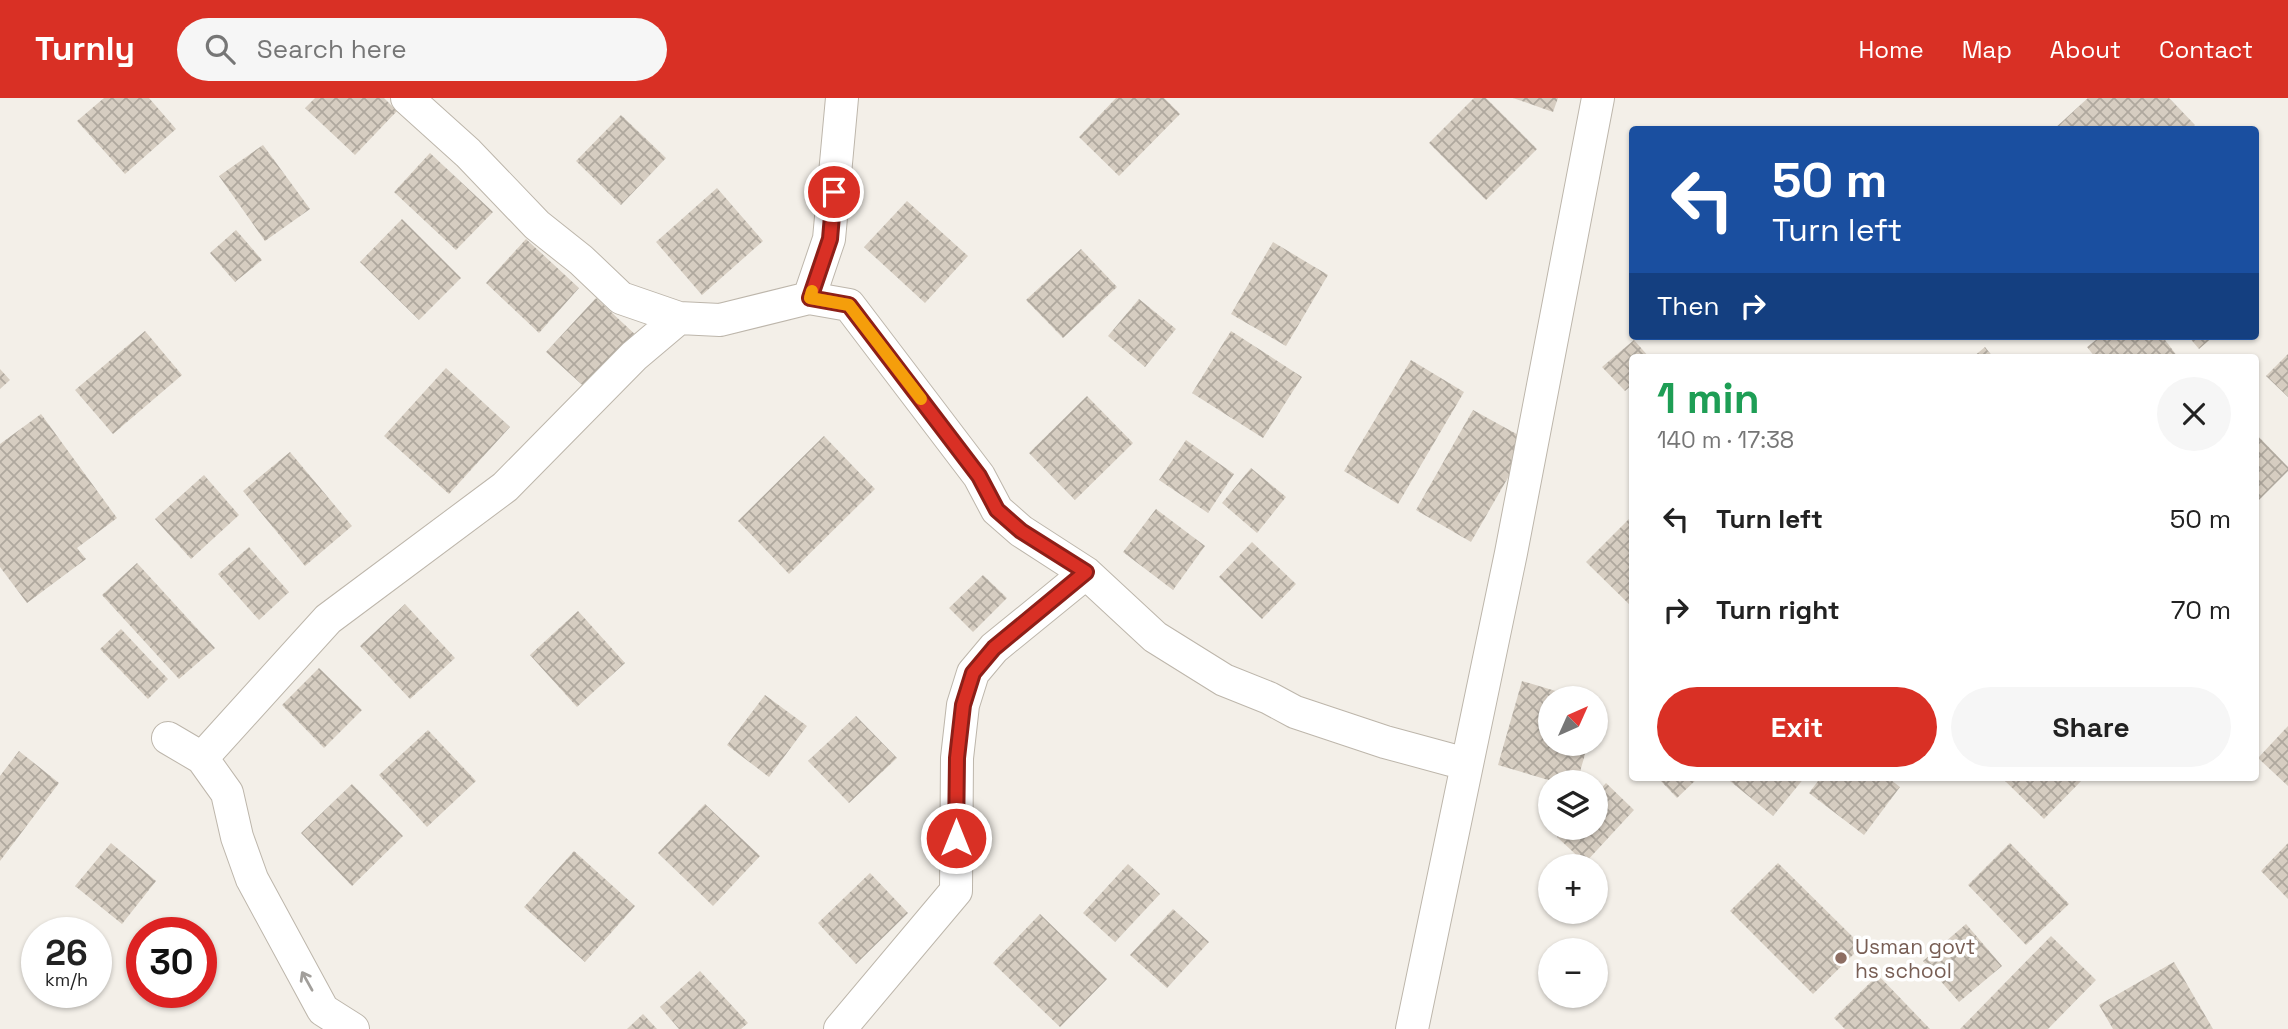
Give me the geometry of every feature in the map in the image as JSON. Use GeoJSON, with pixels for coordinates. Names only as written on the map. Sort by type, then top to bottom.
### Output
{"type":"FeatureCollection","features":[{"type":"Feature","properties":{"kind":"street"},"geometry":{"type":"LineString","coordinates":[[407,98],[468,153],[537,225],[581,260],[621,298],[679,318],[720,320],[810,298],[849,305],[979,476],[997,510],[1021,531],[1086,572],[1155,637],[1224,680],[1295,712],[1385,742],[1466,764]]}},
{"type":"Feature","properties":{"kind":"street"},"geometry":{"type":"LineString","coordinates":[[810,298],[830,239],[842,98]]}},
{"type":"Feature","properties":{"kind":"street"},"geometry":{"type":"LineString","coordinates":[[1412,1029],[1511,554],[1598,98]]}},
{"type":"Feature","properties":{"kind":"street"},"geometry":{"type":"LineString","coordinates":[[202,758],[328,619],[505,487],[634,356],[679,318]]}},
{"type":"Feature","properties":{"kind":"street"},"geometry":{"type":"LineString","coordinates":[[840,1029],[956,891],[957,758],[963,705],[973,673],[994,648],[1086,572]]}},
{"type":"Feature","properties":{"kind":"street"},"geometry":{"type":"LineString","coordinates":[[167,738],[202,758],[227,793],[237,837],[252,879],[323,1010],[353,1029]]}},
{"type":"Feature","properties":{"kind":"building"},"geometry":{"type":"Polygon","coordinates":[[[104,98],[149,98],[176,129],[125,174],[77,121],[104,98]]]}},
{"type":"Feature","properties":{"kind":"building"},"geometry":{"type":"Polygon","coordinates":[[[315,98],[384,98],[397,111],[355,155],[305,108],[315,98]]]}},
{"type":"Feature","properties":{"kind":"building"},"geometry":{"type":"Polygon","coordinates":[[[1116,98],[1164,98],[1180,114],[1119,176],[1079,137],[1116,98]]]}},
{"type":"Feature","properties":{"kind":"building"},"geometry":{"type":"Polygon","coordinates":[[[1474,98],[1486,98],[1537,149],[1486,200],[1429,143],[1474,98]]]}},
{"type":"Feature","properties":{"kind":"building"},"geometry":{"type":"Polygon","coordinates":[[[1513,98],[1558,98],[1553,112],[1513,98]]]}},
{"type":"Feature","properties":{"kind":"building"},"geometry":{"type":"Polygon","coordinates":[[[2088,98],[2169,98],[2195,125],[2194,126],[2057,126],[2088,98]]]}},
{"type":"Feature","properties":{"kind":"building"},"geometry":{"type":"Polygon","coordinates":[[[621,115],[666,158],[621,205],[576,161],[621,115]]]}},
{"type":"Feature","properties":{"kind":"building"},"geometry":{"type":"Polygon","coordinates":[[[263,145],[310,209],[265,241],[219,176],[263,145]]]}},
{"type":"Feature","properties":{"kind":"building"},"geometry":{"type":"Polygon","coordinates":[[[430,153],[493,212],[456,250],[394,192],[430,153]]]}},
{"type":"Feature","properties":{"kind":"building"},"geometry":{"type":"Polygon","coordinates":[[[717,188],[763,241],[702,295],[656,242],[717,188]]]}},
{"type":"Feature","properties":{"kind":"building"},"geometry":{"type":"Polygon","coordinates":[[[907,201],[968,256],[925,303],[864,247],[907,201]]]}},
{"type":"Feature","properties":{"kind":"building"},"geometry":{"type":"Polygon","coordinates":[[[402,219],[461,278],[419,320],[360,262],[402,219]]]}},
{"type":"Feature","properties":{"kind":"building"},"geometry":{"type":"Polygon","coordinates":[[[236,230],[262,260],[235,282],[210,253],[236,230]]]}},
{"type":"Feature","properties":{"kind":"building"},"geometry":{"type":"Polygon","coordinates":[[[526,239],[579,288],[539,333],[486,283],[526,239]]]}},
{"type":"Feature","properties":{"kind":"building"},"geometry":{"type":"Polygon","coordinates":[[[1273,242],[1328,275],[1286,346],[1231,314],[1273,242]]]}},
{"type":"Feature","properties":{"kind":"building"},"geometry":{"type":"Polygon","coordinates":[[[1081,249],[1117,287],[1063,338],[1026,300],[1081,249]]]}},
{"type":"Feature","properties":{"kind":"building"},"geometry":{"type":"Polygon","coordinates":[[[596,298],[639,338],[590,392],[546,352],[596,298]]]}},
{"type":"Feature","properties":{"kind":"building"},"geometry":{"type":"Polygon","coordinates":[[[1139,299],[1176,329],[1145,367],[1108,336],[1139,299]]]}},
{"type":"Feature","properties":{"kind":"building"},"geometry":{"type":"Polygon","coordinates":[[[145,331],[182,375],[113,434],[75,390],[145,331]]]}},
{"type":"Feature","properties":{"kind":"building"},"geometry":{"type":"Polygon","coordinates":[[[1231,331],[1302,377],[1263,438],[1192,393],[1231,331]]]}},
{"type":"Feature","properties":{"kind":"building"},"geometry":{"type":"Polygon","coordinates":[[[1634,340],[1646,354],[1629,354],[1629,388],[1625,391],[1602,367],[1634,340]]]}},
{"type":"Feature","properties":{"kind":"building"},"geometry":{"type":"Polygon","coordinates":[[[2096,340],[2165,340],[2176,354],[2093,354],[2087,347],[2096,340]]]}},
{"type":"Feature","properties":{"kind":"building"},"geometry":{"type":"Polygon","coordinates":[[[2191,340],[2209,340],[2199,349],[2191,340]]]}},
{"type":"Feature","properties":{"kind":"building"},"geometry":{"type":"Polygon","coordinates":[[[1985,347],[1991,354],[1977,354],[1985,347]]]}},
{"type":"Feature","properties":{"kind":"building"},"geometry":{"type":"Polygon","coordinates":[[[2288,354],[2288,397],[2266,376],[2288,354]]]}},
{"type":"Feature","properties":{"kind":"building"},"geometry":{"type":"Polygon","coordinates":[[[1411,360],[1464,392],[1398,504],[1344,471],[1411,360]]]}},
{"type":"Feature","properties":{"kind":"building"},"geometry":{"type":"Polygon","coordinates":[[[446,368],[510,427],[449,494],[384,436],[446,368]]]}},
{"type":"Feature","properties":{"kind":"building"},"geometry":{"type":"Polygon","coordinates":[[[0,369],[10,380],[0,389],[0,369]]]}},
{"type":"Feature","properties":{"kind":"building"},"geometry":{"type":"Polygon","coordinates":[[[1087,396],[1133,443],[1075,500],[1029,453],[1087,396]]]}},
{"type":"Feature","properties":{"kind":"building"},"geometry":{"type":"Polygon","coordinates":[[[1473,410],[1529,441],[1471,542],[1416,510],[1473,410]]]}},
{"type":"Feature","properties":{"kind":"building"},"geometry":{"type":"Polygon","coordinates":[[[41,414],[117,518],[77,548],[86,559],[27,603],[0,567],[0,444],[41,414]]]}},
{"type":"Feature","properties":{"kind":"building"},"geometry":{"type":"Polygon","coordinates":[[[824,436],[875,489],[789,574],[738,521],[824,436]]]}},
{"type":"Feature","properties":{"kind":"building"},"geometry":{"type":"Polygon","coordinates":[[[2259,437],[2288,467],[2288,471],[2259,500],[2259,437]]]}},
{"type":"Feature","properties":{"kind":"building"},"geometry":{"type":"Polygon","coordinates":[[[1186,440],[1234,474],[1208,513],[1159,480],[1186,440]]]}},
{"type":"Feature","properties":{"kind":"building"},"geometry":{"type":"Polygon","coordinates":[[[290,452],[352,526],[305,566],[243,491],[290,452]]]}},
{"type":"Feature","properties":{"kind":"building"},"geometry":{"type":"Polygon","coordinates":[[[1251,468],[1286,497],[1257,533],[1222,503],[1251,468]]]}},
{"type":"Feature","properties":{"kind":"building"},"geometry":{"type":"Polygon","coordinates":[[[204,475],[239,515],[191,559],[155,519],[204,475]]]}},
{"type":"Feature","properties":{"kind":"building"},"geometry":{"type":"Polygon","coordinates":[[[1156,509],[1205,546],[1173,590],[1123,552],[1156,509]]]}},
{"type":"Feature","properties":{"kind":"building"},"geometry":{"type":"Polygon","coordinates":[[[1629,519],[1629,604],[1586,562],[1629,519]]]}},
{"type":"Feature","properties":{"kind":"building"},"geometry":{"type":"Polygon","coordinates":[[[1252,542],[1296,584],[1262,619],[1219,577],[1252,542]]]}},
{"type":"Feature","properties":{"kind":"building"},"geometry":{"type":"Polygon","coordinates":[[[249,547],[289,592],[259,620],[218,574],[249,547]]]}},
{"type":"Feature","properties":{"kind":"building"},"geometry":{"type":"Polygon","coordinates":[[[137,563],[215,648],[179,679],[102,595],[137,563]]]}},
{"type":"Feature","properties":{"kind":"building"},"geometry":{"type":"Polygon","coordinates":[[[983,575],[1007,598],[973,632],[949,608],[983,575]]]}},
{"type":"Feature","properties":{"kind":"building"},"geometry":{"type":"Polygon","coordinates":[[[405,604],[455,658],[410,699],[360,646],[405,604]]]}},
{"type":"Feature","properties":{"kind":"building"},"geometry":{"type":"Polygon","coordinates":[[[578,611],[625,663],[577,707],[530,655],[578,611]]]}},
{"type":"Feature","properties":{"kind":"building"},"geometry":{"type":"Polygon","coordinates":[[[121,629],[168,679],[148,699],[100,649],[121,629]]]}},
{"type":"Feature","properties":{"kind":"building"},"geometry":{"type":"Polygon","coordinates":[[[319,668],[362,710],[324,748],[282,705],[319,668]]]}},
{"type":"Feature","properties":{"kind":"building"},"geometry":{"type":"Polygon","coordinates":[[[1522,681],[1539,686],[1538,756],[1585,756],[1580,770],[1538,770],[1538,777],[1498,765],[1522,681]]]}},
{"type":"Feature","properties":{"kind":"building"},"geometry":{"type":"Polygon","coordinates":[[[765,695],[807,726],[769,777],[727,745],[765,695]]]}},
{"type":"Feature","properties":{"kind":"building"},"geometry":{"type":"Polygon","coordinates":[[[856,716],[897,758],[849,803],[808,761],[856,716]]]}},
{"type":"Feature","properties":{"kind":"building"},"geometry":{"type":"Polygon","coordinates":[[[2288,726],[2288,786],[2259,757],[2288,726]]]}},
{"type":"Feature","properties":{"kind":"building"},"geometry":{"type":"Polygon","coordinates":[[[428,730],[476,781],[427,827],[379,775],[428,730]]]}},
{"type":"Feature","properties":{"kind":"building"},"geometry":{"type":"Polygon","coordinates":[[[19,751],[59,783],[0,861],[0,776],[19,751]]]}},
{"type":"Feature","properties":{"kind":"building"},"geometry":{"type":"Polygon","coordinates":[[[1661,781],[1695,781],[1677,798],[1661,781]]]}},
{"type":"Feature","properties":{"kind":"building"},"geometry":{"type":"Polygon","coordinates":[[[1730,781],[1802,781],[1773,816],[1730,781]]]}},
{"type":"Feature","properties":{"kind":"building"},"geometry":{"type":"Polygon","coordinates":[[[1818,781],[1892,781],[1900,787],[1864,835],[1809,793],[1818,781]]]}},
{"type":"Feature","properties":{"kind":"building"},"geometry":{"type":"Polygon","coordinates":[[[2005,781],[2081,781],[2044,819],[2005,781]]]}},
{"type":"Feature","properties":{"kind":"building"},"geometry":{"type":"Polygon","coordinates":[[[352,784],[403,836],[352,886],[301,833],[352,784]]]}},
{"type":"Feature","properties":{"kind":"building"},"geometry":{"type":"Polygon","coordinates":[[[1608,785],[1634,810],[1608,838],[1608,785]]]}},
{"type":"Feature","properties":{"kind":"building"},"geometry":{"type":"Polygon","coordinates":[[[705,804],[760,856],[713,906],[658,853],[705,804]]]}},
{"type":"Feature","properties":{"kind":"building"},"geometry":{"type":"Polygon","coordinates":[[[1560,840],[1606,840],[1593,854],[1575,854],[1560,840]]]}},
{"type":"Feature","properties":{"kind":"building"},"geometry":{"type":"Polygon","coordinates":[[[111,843],[156,881],[122,924],[75,886],[111,843]]]}},
{"type":"Feature","properties":{"kind":"building"},"geometry":{"type":"Polygon","coordinates":[[[2010,843],[2069,904],[2026,945],[1968,885],[2010,843]]]}},
{"type":"Feature","properties":{"kind":"building"},"geometry":{"type":"Polygon","coordinates":[[[2288,843],[2288,899],[2261,871],[2288,843]]]}},
{"type":"Feature","properties":{"kind":"building"},"geometry":{"type":"Polygon","coordinates":[[[574,851],[635,906],[585,962],[524,907],[574,851]]]}},
{"type":"Feature","properties":{"kind":"building"},"geometry":{"type":"Polygon","coordinates":[[[1778,863],[1862,946],[1813,994],[1730,911],[1778,863]]]}},
{"type":"Feature","properties":{"kind":"building"},"geometry":{"type":"Polygon","coordinates":[[[1128,864],[1160,894],[1115,942],[1083,913],[1128,864]]]}},
{"type":"Feature","properties":{"kind":"building"},"geometry":{"type":"Polygon","coordinates":[[[870,873],[908,913],[856,964],[818,923],[870,873]]]}},
{"type":"Feature","properties":{"kind":"building"},"geometry":{"type":"Polygon","coordinates":[[[1173,909],[1209,942],[1167,988],[1130,955],[1173,909]]]}},
{"type":"Feature","properties":{"kind":"building"},"geometry":{"type":"Polygon","coordinates":[[[1040,914],[1107,979],[1060,1027],[993,963],[1040,914]]]}},
{"type":"Feature","properties":{"kind":"building"},"geometry":{"type":"Polygon","coordinates":[[[1966,924],[2002,966],[1959,1002],[1923,961],[1966,924]]]}},
{"type":"Feature","properties":{"kind":"building"},"geometry":{"type":"Polygon","coordinates":[[[2051,936],[2096,980],[2048,1029],[1960,1029],[2051,936]]]}},
{"type":"Feature","properties":{"kind":"building"},"geometry":{"type":"Polygon","coordinates":[[[2174,962],[2213,1029],[2113,1029],[2099,1005],[2174,962]]]}},
{"type":"Feature","properties":{"kind":"building"},"geometry":{"type":"Polygon","coordinates":[[[700,971],[748,1023],[741,1029],[679,1029],[660,1007],[700,971]]]}},
{"type":"Feature","properties":{"kind":"building"},"geometry":{"type":"Polygon","coordinates":[[[1878,975],[1930,1029],[1845,1029],[1834,1018],[1878,975]]]}},
{"type":"Feature","properties":{"kind":"building"},"geometry":{"type":"Polygon","coordinates":[[[643,1014],[657,1029],[627,1029],[643,1014]]]}},
{"type":"Feature","properties":{"kind":"slow traffic"},"geometry":{"type":"LineString","coordinates":[[812,291],[810,298],[849,305],[921,399]]}},
{"type":"Feature","properties":{"kind":"place","name":"Usman govt hs school"},"geometry":{"type":"Point","coordinates":[1841,958]}},
{"type":"Feature","properties":{"kind":"route"},"geometry":{"type":"LineString","coordinates":[[834,192],[830,239],[810,298],[849,305],[979,476],[997,510],[1021,531],[1086,572],[994,648],[973,673],[963,705],[957,758],[956,838]]}}]}
